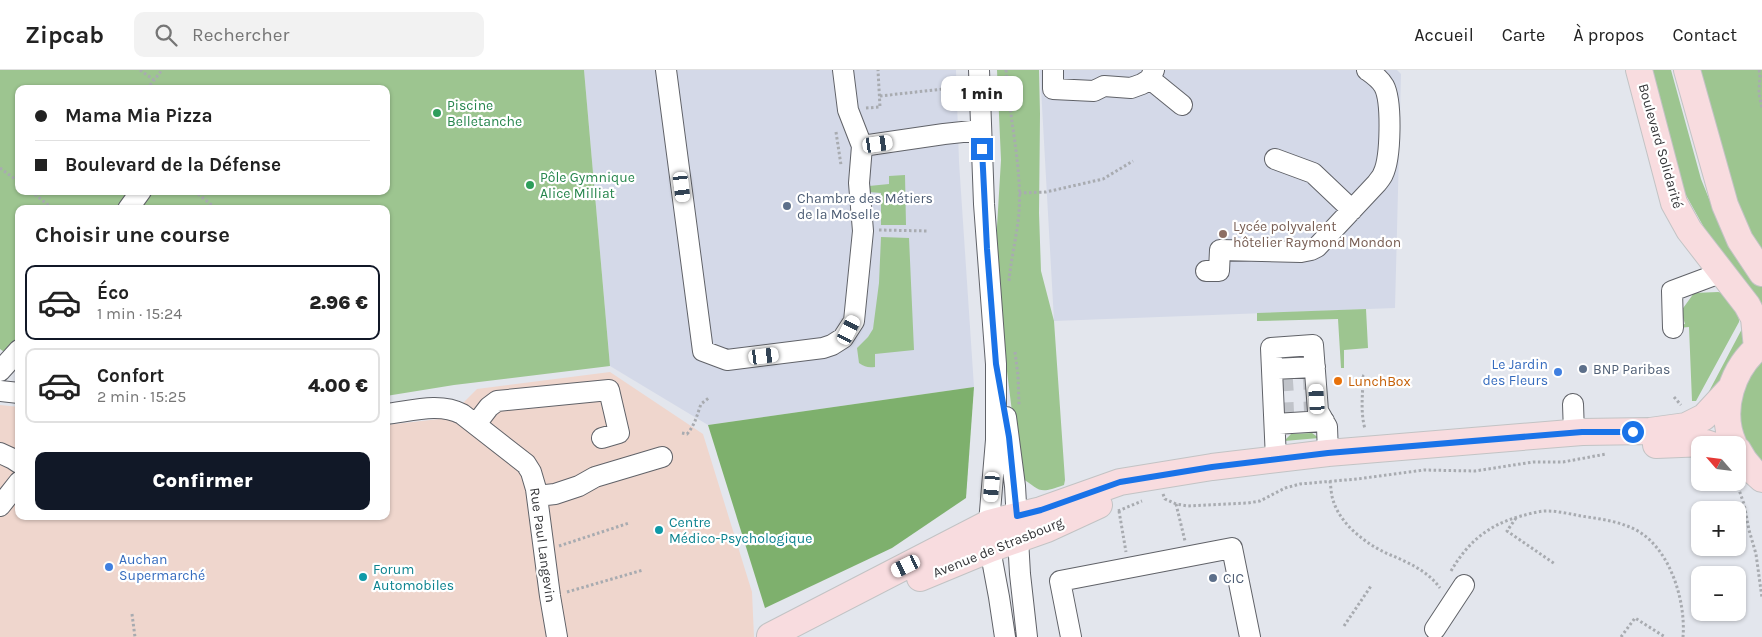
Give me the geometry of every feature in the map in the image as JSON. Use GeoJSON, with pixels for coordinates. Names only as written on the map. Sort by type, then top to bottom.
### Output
{"type":"FeatureCollection","features":[{"type":"Feature","properties":{"kind":"main road","name":"Boulevard Solidarité"},"geometry":{"type":"LineString","coordinates":[[1639,70],[1674,203],[1689,230],[1747,305],[1754,318],[1760,346]]}},
{"type":"Feature","properties":{"kind":"main road"},"geometry":{"type":"LineString","coordinates":[[1687,70],[1725,205],[1740,240],[1762,273]]}},
{"type":"Feature","properties":{"kind":"main road"},"geometry":{"type":"LineString","coordinates":[[1731,436],[1727,407],[1730,389],[1738,372],[1760,346]]}},
{"type":"Feature","properties":{"kind":"main road","name":"Avenue de Strasbourg"},"geometry":{"type":"LineString","coordinates":[[769,637],[803,630],[946,566],[990,549],[1041,510],[1120,482],[1165,483],[1276,459],[1328,453],[1578,432],[1650,431],[1686,426],[1704,417],[1730,389]]}},
{"type":"Feature","properties":{"kind":"main road","name":"Avenue de Strasbourg"},"geometry":{"type":"LineString","coordinates":[[1578,432],[1646,446],[1691,444]]}},
{"type":"Feature","properties":{"kind":"main road"},"geometry":{"type":"LineString","coordinates":[[1746,466],[1762,479]]}},
{"type":"Feature","properties":{"kind":"main road","name":"Avenue de Strasbourg"},"geometry":{"type":"LineString","coordinates":[[769,637],[989,523],[1018,528]]}},
{"type":"Feature","properties":{"kind":"street"},"geometry":{"type":"LineString","coordinates":[[666,70],[703,351],[728,360],[823,348],[843,338],[854,320],[863,231],[859,183],[862,146],[848,110],[843,70]]}},
{"type":"Feature","properties":{"kind":"street"},"geometry":{"type":"LineString","coordinates":[[979,70],[986,240],[996,364],[996,440],[989,523],[990,549],[1000,596],[1005,637]]}},
{"type":"Feature","properties":{"kind":"street"},"geometry":{"type":"LineString","coordinates":[[1053,70],[1053,88],[1094,91],[1104,78],[1131,88],[1142,84],[1152,74],[1182,105]]}},
{"type":"Feature","properties":{"kind":"street"},"geometry":{"type":"LineString","coordinates":[[1206,271],[1219,271],[1220,250],[1301,252],[1317,247],[1377,183],[1383,174],[1387,161],[1388,98],[1379,79],[1367,70]]}},
{"type":"Feature","properties":{"kind":"street"},"geometry":{"type":"LineString","coordinates":[[862,146],[981,130]]}},
{"type":"Feature","properties":{"kind":"street"},"geometry":{"type":"LineString","coordinates":[[1275,159],[1313,173],[1352,210]]}},
{"type":"Feature","properties":{"kind":"street"},"geometry":{"type":"LineString","coordinates":[[1673,328],[1672,291],[1722,272]]}},
{"type":"Feature","properties":{"kind":"street"},"geometry":{"type":"LineString","coordinates":[[1276,459],[1270,348],[1313,345],[1318,411],[1327,426],[1328,453]]}},
{"type":"Feature","properties":{"kind":"street"},"geometry":{"type":"LineString","coordinates":[[996,364],[1009,437],[1027,637]]}},
{"type":"Feature","properties":{"kind":"street"},"geometry":{"type":"LineString","coordinates":[[476,424],[489,406],[497,401],[609,390],[619,433],[602,438]]}},
{"type":"Feature","properties":{"kind":"street"},"geometry":{"type":"LineString","coordinates":[[0,391],[15,393]]}},
{"type":"Feature","properties":{"kind":"street"},"geometry":{"type":"LineString","coordinates":[[1573,404],[1578,432]]}},
{"type":"Feature","properties":{"kind":"street","name":"Rue Paul Langevin"},"geometry":{"type":"LineString","coordinates":[[390,414],[446,408],[462,414],[526,464],[531,472],[537,496],[550,594],[558,637]]}},
{"type":"Feature","properties":{"kind":"street"},"geometry":{"type":"LineString","coordinates":[[1275,424],[1324,421]]}},
{"type":"Feature","properties":{"kind":"street"},"geometry":{"type":"LineString","coordinates":[[0,453],[15,460]]}},
{"type":"Feature","properties":{"kind":"street"},"geometry":{"type":"LineString","coordinates":[[537,496],[555,494],[579,486],[595,477],[662,457]]}},
{"type":"Feature","properties":{"kind":"street"},"geometry":{"type":"LineString","coordinates":[[0,506],[15,487]]}},
{"type":"Feature","properties":{"kind":"street"},"geometry":{"type":"LineString","coordinates":[[1071,637],[1060,581],[1232,548],[1250,637]]}},
{"type":"Feature","properties":{"kind":"street"},"geometry":{"type":"LineString","coordinates":[[1434,629],[1453,582]]}},
{"type":"Feature","properties":{"kind":"path"},"geometry":{"type":"LineString","coordinates":[[140,70],[154,80]]}},
{"type":"Feature","properties":{"kind":"path"},"geometry":{"type":"LineString","coordinates":[[150,85],[162,70]]}},
{"type":"Feature","properties":{"kind":"path"},"geometry":{"type":"LineString","coordinates":[[1006,70],[1018,175],[1019,212],[1010,264],[1009,282]]}},
{"type":"Feature","properties":{"kind":"path"},"geometry":{"type":"LineString","coordinates":[[1759,70],[1759,93],[1762,109]]}},
{"type":"Feature","properties":{"kind":"path"},"geometry":{"type":"LineString","coordinates":[[880,96],[961,87]]}},
{"type":"Feature","properties":{"kind":"path"},"geometry":{"type":"LineString","coordinates":[[836,129],[841,166]]}},
{"type":"Feature","properties":{"kind":"path"},"geometry":{"type":"LineString","coordinates":[[1018,193],[1046,192],[1103,179],[1133,162]]}},
{"type":"Feature","properties":{"kind":"path"},"geometry":{"type":"LineString","coordinates":[[0,168],[15,179]]}},
{"type":"Feature","properties":{"kind":"path"},"geometry":{"type":"LineString","coordinates":[[36,195],[48,205]]}},
{"type":"Feature","properties":{"kind":"path"},"geometry":{"type":"LineString","coordinates":[[199,195],[212,205]]}},
{"type":"Feature","properties":{"kind":"path"},"geometry":{"type":"LineString","coordinates":[[876,229],[929,232]]}},
{"type":"Feature","properties":{"kind":"path"},"geometry":{"type":"LineString","coordinates":[[1014,347],[1019,381],[1018,410]]}},
{"type":"Feature","properties":{"kind":"path"},"geometry":{"type":"LineString","coordinates":[[1362,376],[1364,383],[1362,415],[1364,429]]}},
{"type":"Feature","properties":{"kind":"path"},"geometry":{"type":"LineString","coordinates":[[682,433],[687,434],[699,415],[700,404],[710,397]]}},
{"type":"Feature","properties":{"kind":"path"},"geometry":{"type":"LineString","coordinates":[[1165,483],[1165,499],[1176,504],[1188,506],[1248,503],[1260,501],[1285,488],[1300,484],[1424,470],[1474,471],[1533,462],[1563,462],[1609,453]]}},
{"type":"Feature","properties":{"kind":"path"},"geometry":{"type":"LineString","coordinates":[[1330,481],[1336,507],[1364,541],[1419,569],[1429,576],[1443,591],[1453,582],[1466,550],[1494,525],[1517,517],[1548,511],[1608,520],[1636,530],[1647,537],[1665,558],[1672,573],[1681,608],[1683,637]]}},
{"type":"Feature","properties":{"kind":"path"},"geometry":{"type":"LineString","coordinates":[[1742,491],[1749,530],[1756,554],[1762,598]]}},
{"type":"Feature","properties":{"kind":"path"},"geometry":{"type":"LineString","coordinates":[[1176,504],[1180,521]]}},
{"type":"Feature","properties":{"kind":"path"},"geometry":{"type":"LineString","coordinates":[[1119,510],[1123,538]]}},
{"type":"Feature","properties":{"kind":"path"},"geometry":{"type":"LineString","coordinates":[[1517,517],[1507,531],[1556,564]]}},
{"type":"Feature","properties":{"kind":"path"},"geometry":{"type":"LineString","coordinates":[[544,548],[562,546],[630,523]]}},
{"type":"Feature","properties":{"kind":"path"},"geometry":{"type":"LineString","coordinates":[[550,594],[568,592],[643,570]]}},
{"type":"Feature","properties":{"kind":"path"},"geometry":{"type":"LineString","coordinates":[[1344,626],[1371,586]]}},
{"type":"Feature","properties":{"kind":"path"},"geometry":{"type":"LineString","coordinates":[[132,614],[135,637]]}},
{"type":"Feature","properties":{"kind":"path"},"geometry":{"type":"LineString","coordinates":[[1621,637],[1635,618],[1665,637]]}},
{"type":"Feature","properties":{"kind":"shaded area"},"geometry":{"type":"Polygon","coordinates":[[[584,70],[956,70],[959,162],[974,387],[708,425],[610,366],[584,70]]]}},
{"type":"Feature","properties":{"kind":"shaded area","name":"Lycée polyvalent hôtelier Raymond Mondon"},"geometry":{"type":"Polygon","coordinates":[[[1040,70],[1397,70],[1401,74],[1395,308],[1054,321],[1040,70]]]}},
{"type":"Feature","properties":{"kind":"shaded area"},"geometry":{"type":"Polygon","coordinates":[[[610,372],[703,434],[752,592],[754,637],[0,637],[0,405],[15,407],[15,520],[390,520],[390,425],[448,418],[477,389],[610,372]]]}},
{"type":"Feature","properties":{"kind":"green space"},"geometry":{"type":"Polygon","coordinates":[[[0,70],[584,70],[610,366],[454,385],[390,395],[390,205],[15,205],[15,359],[0,349],[0,70]]]}},
{"type":"Feature","properties":{"kind":"green space"},"geometry":{"type":"Polygon","coordinates":[[[997,70],[1039,70],[1041,271],[1054,321],[1065,480],[1064,485],[1049,490],[1040,490],[1020,477],[999,306],[996,243],[1001,160],[997,70]]]}},
{"type":"Feature","properties":{"kind":"green space"},"geometry":{"type":"Polygon","coordinates":[[[1650,70],[1671,70],[1701,179],[1722,231],[1762,286],[1762,307],[1716,249],[1682,188],[1650,70]]]}},
{"type":"Feature","properties":{"kind":"green space"},"geometry":{"type":"Polygon","coordinates":[[[1687,70],[1762,70],[1762,273],[1687,70]]]}},
{"type":"Feature","properties":{"kind":"green space"},"geometry":{"type":"Polygon","coordinates":[[[905,175],[906,225],[881,225],[881,193],[869,192],[869,186],[889,184],[889,176],[905,175]]]}},
{"type":"Feature","properties":{"kind":"green space"},"geometry":{"type":"Polygon","coordinates":[[[881,237],[909,238],[914,350],[875,354],[875,367],[868,367],[859,363],[857,348],[873,329],[879,283],[881,237]]]}},
{"type":"Feature","properties":{"kind":"green space"},"geometry":{"type":"Polygon","coordinates":[[[1694,293],[1723,293],[1734,307],[1738,314],[1739,322],[1696,401],[1692,401],[1689,327],[1678,328],[1678,325],[1685,324],[1681,311],[1694,293]]]}},
{"type":"Feature","properties":{"kind":"green space"},"geometry":{"type":"Polygon","coordinates":[[[1366,309],[1368,348],[1344,350],[1344,368],[1341,368],[1338,319],[1257,321],[1257,313],[1366,309]]]}},
{"type":"Feature","properties":{"kind":"green space"},"geometry":{"type":"Polygon","coordinates":[[[1744,325],[1746,339],[1725,375],[1705,399],[1744,325]]]}},
{"type":"Feature","properties":{"kind":"green space"},"geometry":{"type":"Polygon","coordinates":[[[1762,361],[1762,463],[1743,434],[1740,412],[1741,401],[1749,379],[1762,361]]]}},
{"type":"Feature","properties":{"kind":"green space"},"geometry":{"type":"Polygon","coordinates":[[[974,387],[966,498],[892,548],[765,608],[708,425],[974,387]]]}},
{"type":"Feature","properties":{"kind":"green space"},"geometry":{"type":"Polygon","coordinates":[[[1312,433],[1319,438],[1284,441],[1291,434],[1312,433]]]}},
{"type":"Feature","properties":{"kind":"tunnel"},"geometry":{"type":"LineString","coordinates":[[1273,382],[1315,379]]}},
{"type":"Feature","properties":{"kind":"tunnel"},"geometry":{"type":"LineString","coordinates":[[1274,413],[1318,411]]}},
{"type":"Feature","properties":{"kind":"place","name":"Piscine Belletanche"},"geometry":{"type":"Point","coordinates":[437,113]}},
{"type":"Feature","properties":{"kind":"place","name":"Pôle Gymnique Alice Milliat"},"geometry":{"type":"Point","coordinates":[530,185]}},
{"type":"Feature","properties":{"kind":"place","name":"Chambre des Métiers de la Moselle"},"geometry":{"type":"Point","coordinates":[787,206]}},
{"type":"Feature","properties":{"kind":"place","name":"Lycée polyvalent hôtelier Raymond Mondon"},"geometry":{"type":"Point","coordinates":[1223,234]}},
{"type":"Feature","properties":{"kind":"place","name":"BNP Paribas"},"geometry":{"type":"Point","coordinates":[1583,369]}},
{"type":"Feature","properties":{"kind":"place","name":"Le Jardin des Fleurs"},"geometry":{"type":"Point","coordinates":[1558,372]}},
{"type":"Feature","properties":{"kind":"place","name":"LunchBox"},"geometry":{"type":"Point","coordinates":[1338,381]}},
{"type":"Feature","properties":{"kind":"place","name":"Centre Médico-Psychologique"},"geometry":{"type":"Point","coordinates":[659,530]}},
{"type":"Feature","properties":{"kind":"place","name":"Auchan Supermarché"},"geometry":{"type":"Point","coordinates":[109,567]}},
{"type":"Feature","properties":{"kind":"place","name":"Forum Automobiles"},"geometry":{"type":"Point","coordinates":[363,577]}},
{"type":"Feature","properties":{"kind":"place","name":"CIC"},"geometry":{"type":"Point","coordinates":[1213,578]}},
{"type":"Feature","properties":{"kind":"route"},"geometry":{"type":"LineString","coordinates":[[982,149],[984,204],[996,364],[1009,437],[1017,516],[1041,510],[1120,482],[1212,467],[1328,453],[1582,432],[1633,432]]}}]}
